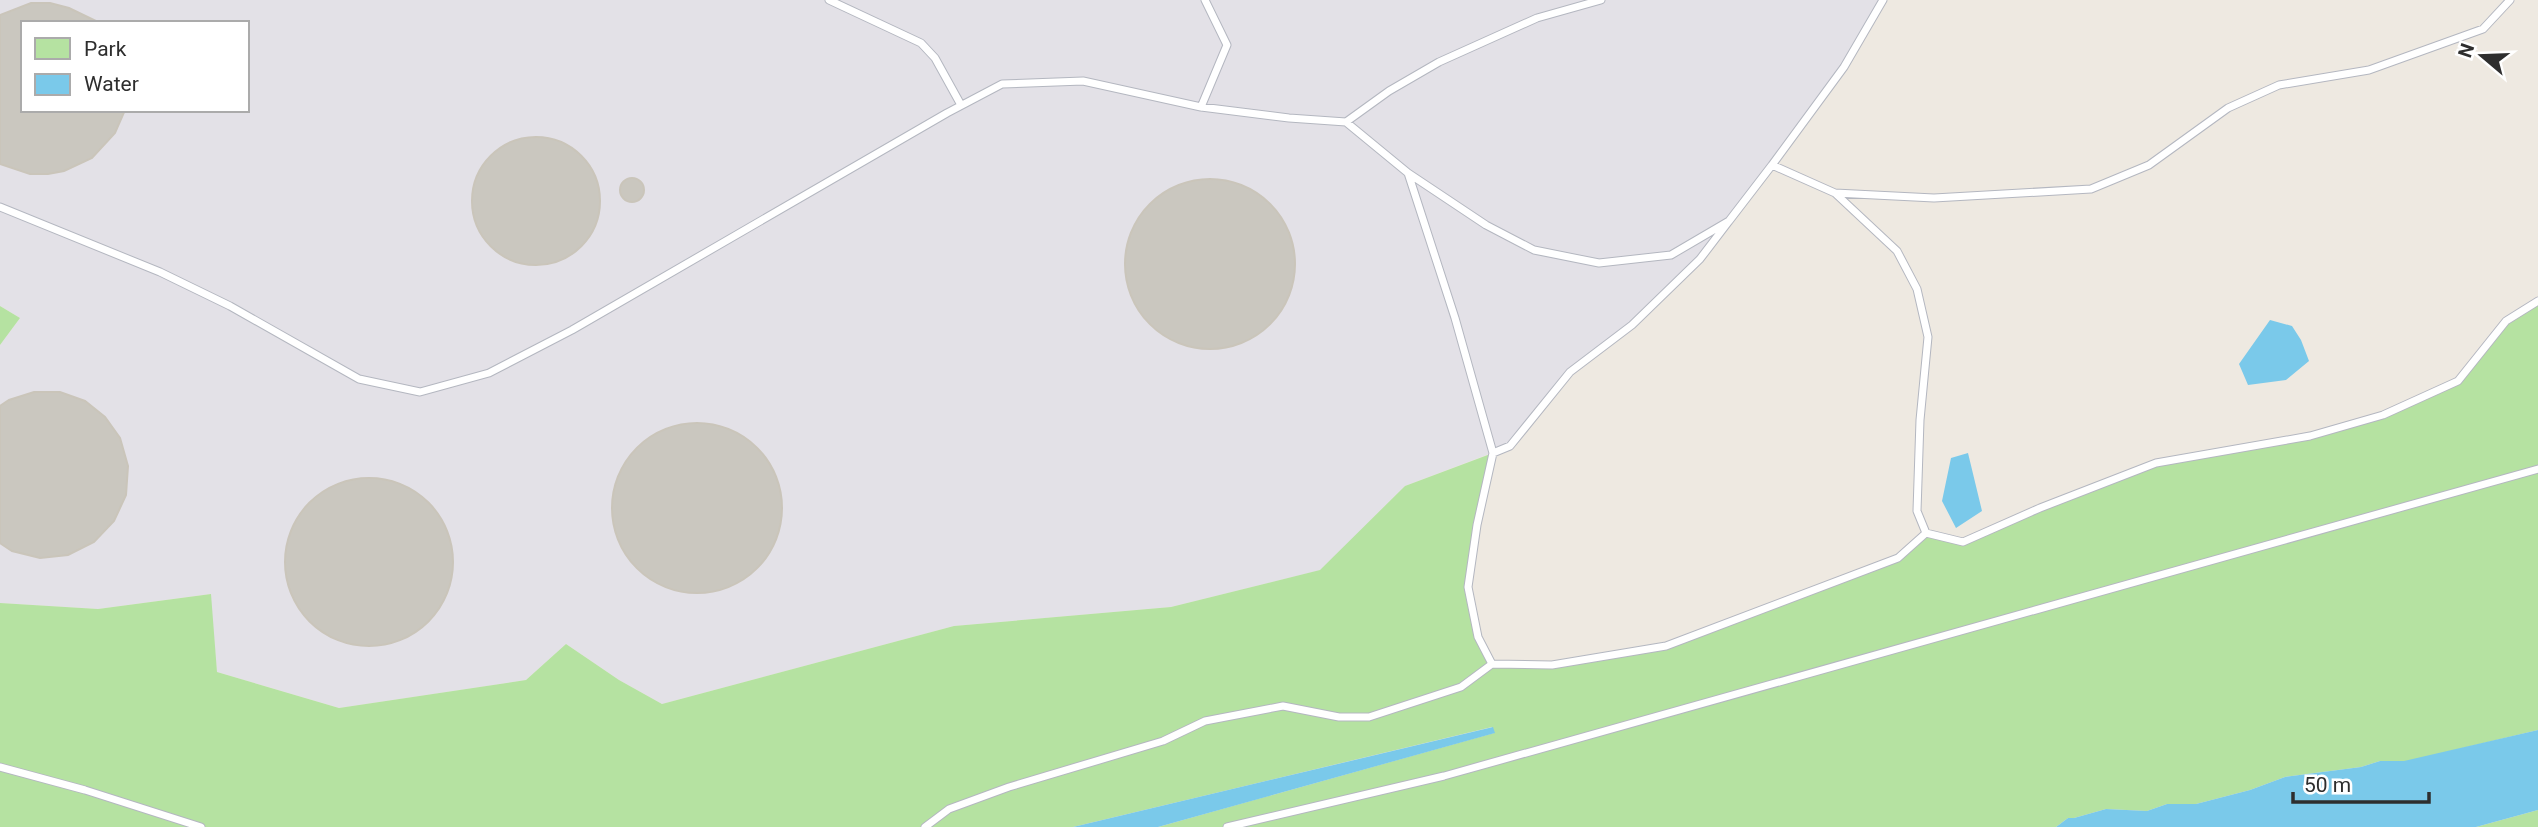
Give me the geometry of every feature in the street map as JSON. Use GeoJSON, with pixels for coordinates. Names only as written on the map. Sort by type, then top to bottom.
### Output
{"type":"FeatureCollection","features":[{"type":"Feature","properties":{"kind":"lane"},"geometry":{"type":"LineString","coordinates":[[829,0],[921,43],[935,58],[961,105]]}},
{"type":"Feature","properties":{"kind":"lane"},"geometry":{"type":"LineString","coordinates":[[1201,107],[1227,45],[1205,0]]}},
{"type":"Feature","properties":{"kind":"lane"},"geometry":{"type":"LineString","coordinates":[[1346,122],[1389,91],[1439,62],[1537,18],[1601,0]]}},
{"type":"Feature","properties":{"kind":"lane"},"geometry":{"type":"LineString","coordinates":[[1493,453],[1510,446],[1570,372],[1632,325],[1700,259],[1844,68],[1883,0]]}},
{"type":"Feature","properties":{"kind":"lane"},"geometry":{"type":"LineString","coordinates":[[1835,193],[1934,198],[2091,189],[2149,166],[2228,108],[2266,90],[2279,85],[2369,69],[2483,29],[2510,0]]}},
{"type":"Feature","properties":{"kind":"lane"},"geometry":{"type":"LineString","coordinates":[[0,207],[160,272],[230,306],[359,379],[420,392],[489,373],[572,330],[961,105],[1002,84],[1083,82],[1201,107],[1346,122],[1408,173],[1486,225],[1534,250],[1599,263],[1671,255],[1729,221]]}},
{"type":"Feature","properties":{"kind":"lane"},"geometry":{"type":"LineString","coordinates":[[1772,165],[1835,193],[1897,251],[1917,289],[1928,337],[1920,420],[1917,511],[1926,534]]}},
{"type":"Feature","properties":{"kind":"lane"},"geometry":{"type":"LineString","coordinates":[[1408,173],[1455,318],[1493,453],[1477,525],[1468,587],[1478,637],[1492,664]]}},
{"type":"Feature","properties":{"kind":"lane"},"geometry":{"type":"LineString","coordinates":[[1926,534],[1963,541],[2156,463],[2310,436],[2383,415],[2458,381],[2506,321],[2538,301]]}},
{"type":"Feature","properties":{"kind":"lane"},"geometry":{"type":"LineString","coordinates":[[1227,827],[1444,776],[2538,469]]}},
{"type":"Feature","properties":{"kind":"lane"},"geometry":{"type":"LineString","coordinates":[[925,827],[949,809],[1009,787],[1163,741],[1205,721],[1283,706],[1339,717],[1369,717],[1461,687],[1492,664],[1552,665],[1666,646],[1898,558],[1926,534]]}},
{"type":"Feature","properties":{"kind":"lane"},"geometry":{"type":"LineString","coordinates":[[0,767],[85,790],[201,827]]}},
{"type":"Feature","properties":{"kind":"shaded area"},"geometry":{"type":"Polygon","coordinates":[[[0,0],[1883,0],[1844,68],[1700,259],[1632,325],[1570,372],[1510,446],[1405,486],[1321,570],[1171,607],[954,626],[662,704],[619,680],[566,644],[526,680],[339,708],[217,672],[210,594],[98,609],[0,603],[0,345],[20,318],[0,306],[0,0]]]}},
{"type":"Feature","properties":{"kind":"green space"},"geometry":{"type":"Polygon","coordinates":[[[2538,301],[2538,730],[2404,762],[2380,761],[2361,767],[2285,777],[2250,790],[2196,804],[2167,804],[2147,811],[2106,809],[2068,818],[2056,827],[1158,827],[1494,733],[1492,727],[1073,827],[0,827],[0,603],[98,609],[211,594],[217,672],[339,708],[526,680],[566,644],[619,680],[662,704],[954,626],[1171,607],[1320,570],[1405,486],[1493,453],[1468,587],[1478,637],[1492,664],[1552,665],[1666,646],[1898,558],[1926,533],[1963,541],[2156,463],[2310,436],[2383,415],[2458,381],[2506,321],[2538,301]]]}},
{"type":"Feature","properties":{"kind":"green space"},"geometry":{"type":"Polygon","coordinates":[[[0,306],[20,318],[0,345],[0,306]]]}},
{"type":"Feature","properties":{"kind":"green space"},"geometry":{"type":"Polygon","coordinates":[[[2538,810],[2538,827],[2476,827],[2538,810]]]}},
{"type":"Feature","properties":{"kind":"water"},"geometry":{"type":"Polygon","coordinates":[[[2270,320],[2292,326],[2309,361],[2286,380],[2248,385],[2239,364],[2270,320]]]}},
{"type":"Feature","properties":{"kind":"water"},"geometry":{"type":"Polygon","coordinates":[[[1968,453],[1982,511],[1956,528],[1942,501],[1951,458],[1968,453]]]}},
{"type":"Feature","properties":{"kind":"water"},"geometry":{"type":"Polygon","coordinates":[[[1493,727],[1495,733],[1158,827],[1073,827],[1493,727]]]}},
{"type":"Feature","properties":{"kind":"water"},"geometry":{"type":"Polygon","coordinates":[[[2538,730],[2538,810],[2476,827],[2056,827],[2068,818],[2106,809],[2147,811],[2167,804],[2196,804],[2250,790],[2285,777],[2361,767],[2380,761],[2404,761],[2538,730]]]}},
{"type":"Feature","properties":{"kind":"building"},"geometry":{"type":"Polygon","coordinates":[[[31,3],[50,3],[69,8],[96,21],[21,21],[21,112],[124,112],[115,133],[92,158],[64,171],[48,174],[30,174],[0,164],[0,15],[31,3]]]}},
{"type":"Feature","properties":{"kind":"building"},"geometry":{"type":"Polygon","coordinates":[[[536,137],[560,142],[581,156],[595,177],[600,201],[595,225],[581,246],[560,260],[536,265],[512,260],[491,246],[477,225],[472,201],[477,177],[491,156],[512,142],[536,137]]]}},
{"type":"Feature","properties":{"kind":"building"},"geometry":{"type":"Polygon","coordinates":[[[632,178],[640,182],[644,190],[640,198],[632,202],[624,198],[620,190],[624,182],[632,178]]]}},
{"type":"Feature","properties":{"kind":"building"},"geometry":{"type":"Polygon","coordinates":[[[1210,179],[1242,186],[1270,204],[1288,232],[1295,264],[1288,296],[1270,324],[1242,342],[1210,349],[1178,342],[1150,324],[1132,296],[1125,264],[1132,232],[1150,204],[1178,186],[1210,179]]]}},
{"type":"Feature","properties":{"kind":"building"},"geometry":{"type":"Polygon","coordinates":[[[34,392],[60,392],[85,401],[105,417],[120,438],[128,466],[126,495],[114,521],[94,542],[68,555],[40,558],[12,551],[0,543],[0,406],[9,400],[34,392]]]}},
{"type":"Feature","properties":{"kind":"building"},"geometry":{"type":"Polygon","coordinates":[[[697,423],[730,429],[757,448],[776,475],[782,508],[776,541],[757,568],[730,587],[697,593],[664,587],[637,568],[618,541],[612,508],[618,475],[637,448],[664,429],[697,423]]]}},
{"type":"Feature","properties":{"kind":"building"},"geometry":{"type":"Polygon","coordinates":[[[369,478],[401,484],[428,503],[447,530],[453,562],[447,594],[428,621],[401,640],[369,646],[337,640],[310,621],[291,594],[285,562],[291,530],[310,503],[337,484],[369,478]]]}}]}
